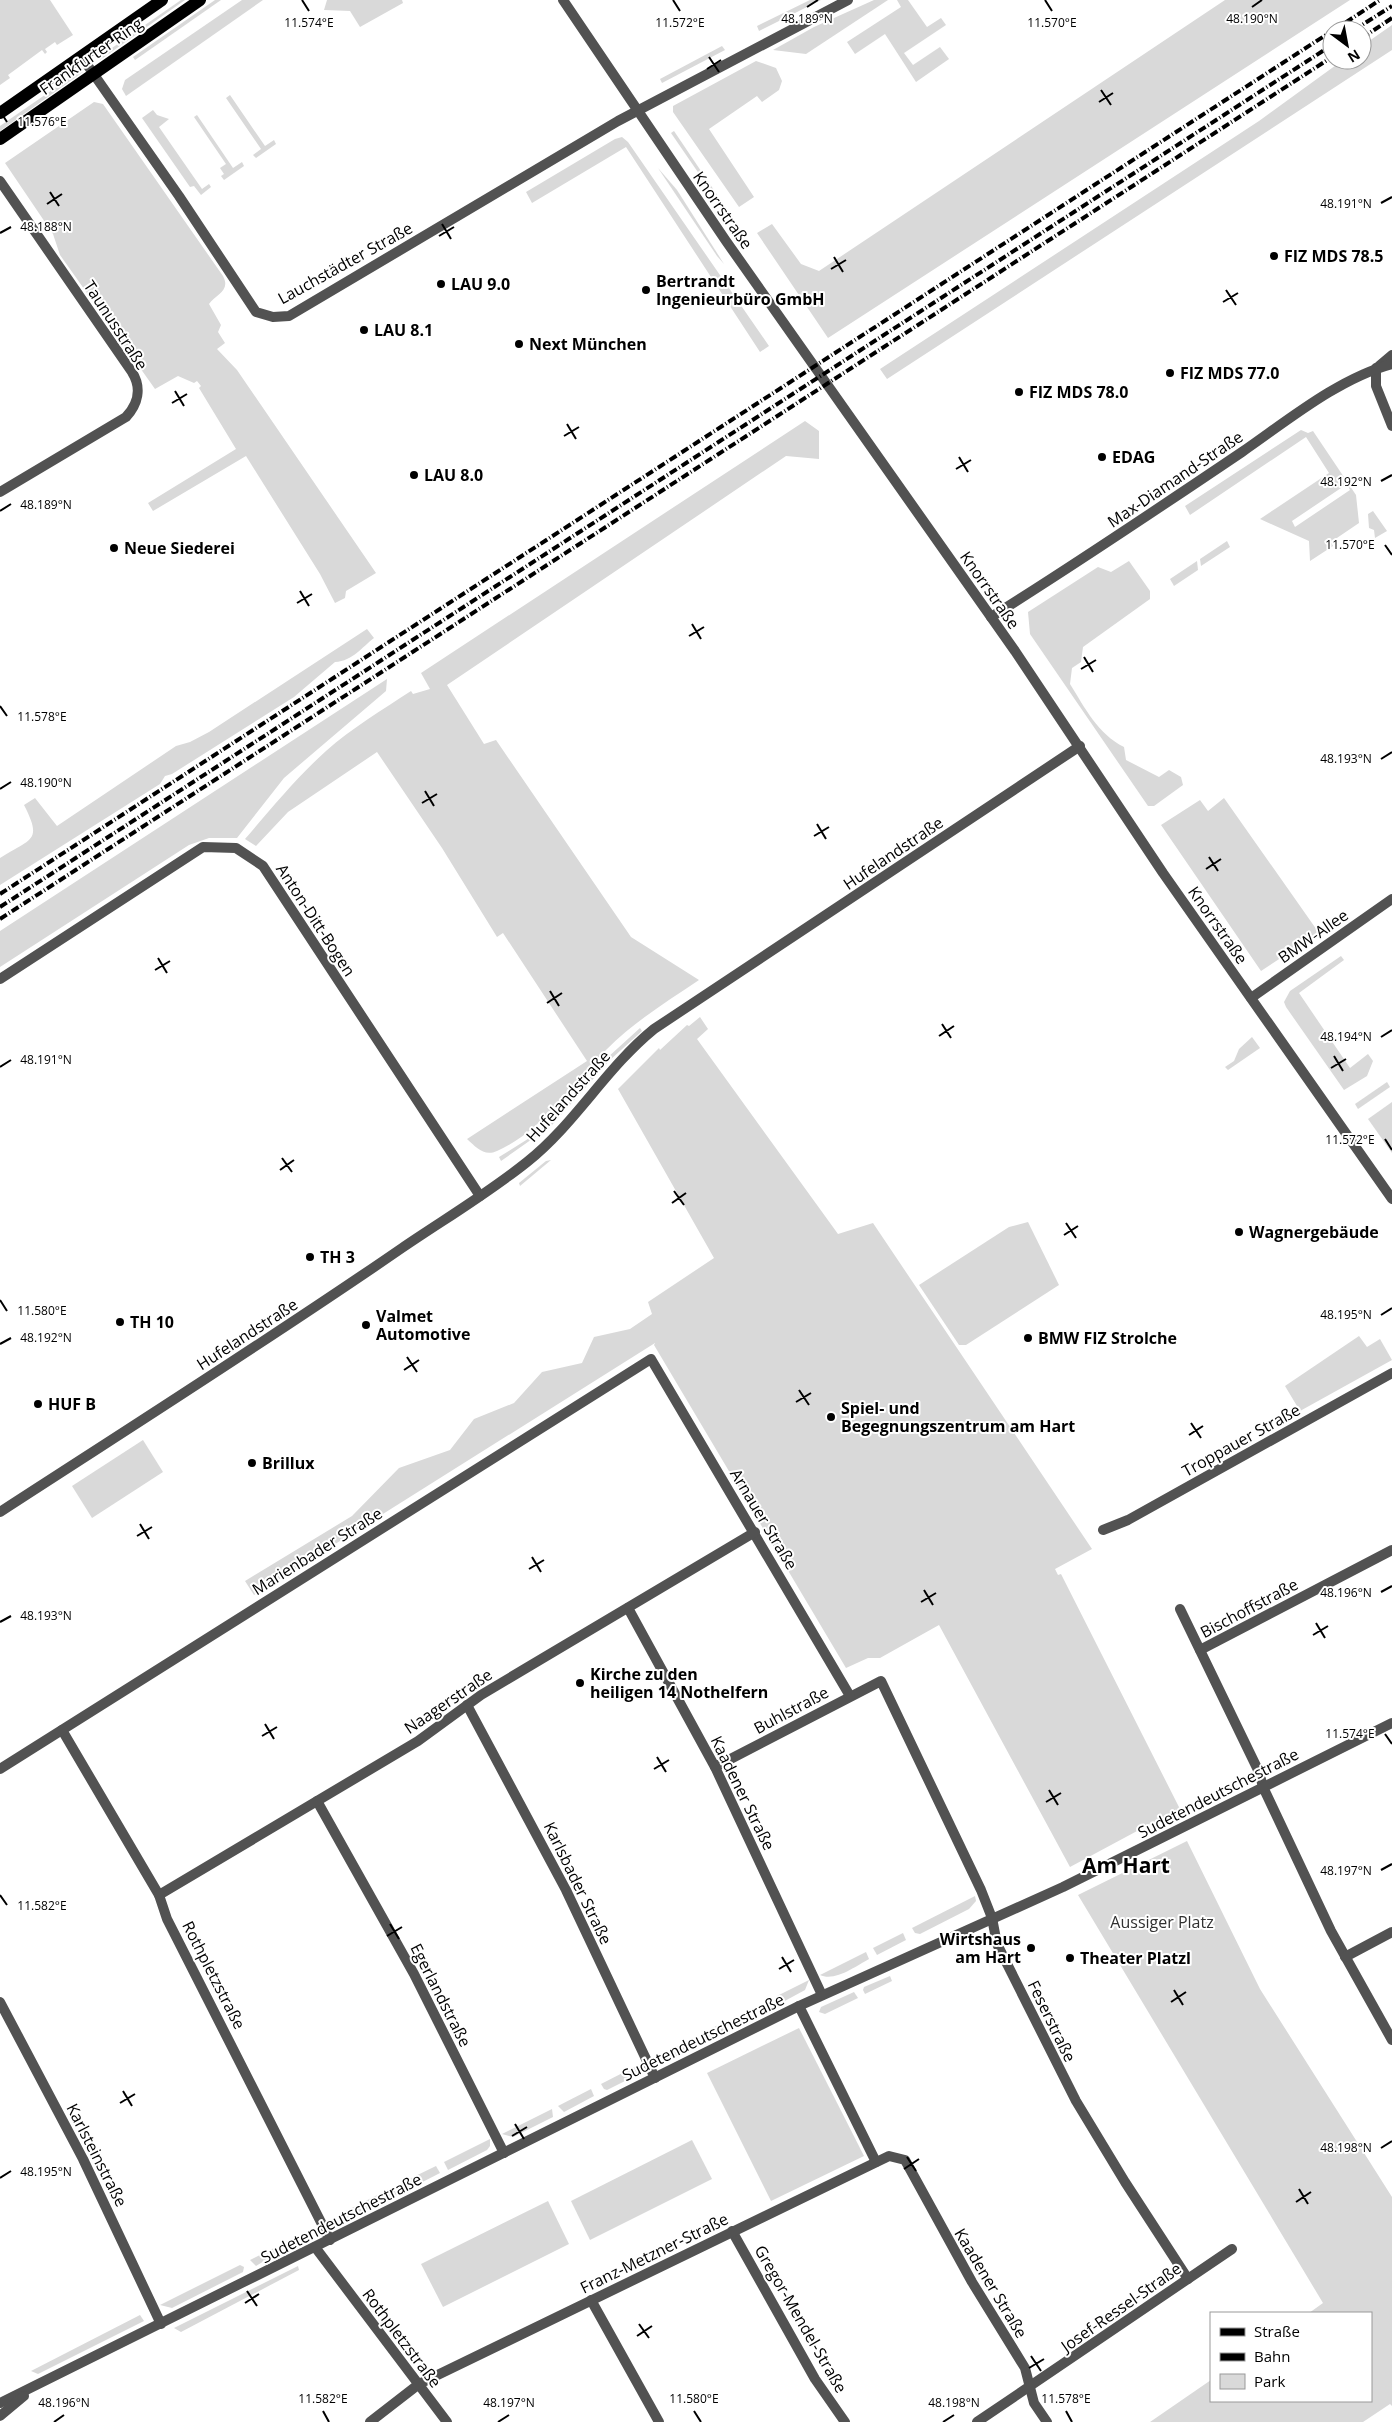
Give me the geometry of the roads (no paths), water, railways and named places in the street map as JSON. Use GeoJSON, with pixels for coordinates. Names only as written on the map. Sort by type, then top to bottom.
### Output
{"type":"FeatureCollection","features":[{"type":"Feature","properties":{"kind":"main road","name":"Frankfurter Ring"},"geometry":{"type":"LineString","coordinates":[[0,113],[162,0]]}},
{"type":"Feature","properties":{"kind":"main road","name":"Frankfurter Ring"},"geometry":{"type":"LineString","coordinates":[[0,138],[200,0]]}},
{"type":"Feature","properties":{"kind":"street","name":"Knorrstraße"},"geometry":{"type":"LineString","coordinates":[[563,0],[637,111],[1080,746],[1250,998],[1392,1199]]}},
{"type":"Feature","properties":{"kind":"street","name":"Lauchstädter Straße"},"geometry":{"type":"LineString","coordinates":[[81,56],[179,196],[256,312],[273,318],[289,316],[637,111],[848,0]]}},
{"type":"Feature","properties":{"kind":"street","name":"Taunusstraße"},"geometry":{"type":"LineString","coordinates":[[0,181],[132,372],[138,387],[135,405],[126,417],[0,492]]}},
{"type":"Feature","properties":{"kind":"street","name":"Max-Diamand-Straße"},"geometry":{"type":"LineString","coordinates":[[991,617],[1116,537],[1309,406],[1376,368],[1392,355]]}},
{"type":"Feature","properties":{"kind":"street","name":"Max-Diamand-Straße"},"geometry":{"type":"LineString","coordinates":[[1376,368],[1392,364]]}},
{"type":"Feature","properties":{"kind":"street"},"geometry":{"type":"LineString","coordinates":[[1376,368],[1376,386],[1392,426]]}},
{"type":"Feature","properties":{"kind":"street","name":"Hufelandstraße"},"geometry":{"type":"LineString","coordinates":[[0,1512],[329,1298],[480,1196],[528,1161],[557,1135],[604,1079],[654,1029],[1080,746]]}},
{"type":"Feature","properties":{"kind":"street","name":"Anton-Ditt-Bogen"},"geometry":{"type":"LineString","coordinates":[[0,979],[203,847],[236,848],[263,866],[480,1196]]}},
{"type":"Feature","properties":{"kind":"street","name":"BMW-Allee"},"geometry":{"type":"LineString","coordinates":[[1250,998],[1392,900]]}},
{"type":"Feature","properties":{"kind":"street","name":"Arnauer Straße"},"geometry":{"type":"LineString","coordinates":[[651,1359],[755,1532],[850,1696]]}},
{"type":"Feature","properties":{"kind":"street","name":"Marienbader Straße"},"geometry":{"type":"LineString","coordinates":[[0,1769],[651,1359]]}},
{"type":"Feature","properties":{"kind":"street","name":"Troppauer Straße"},"geometry":{"type":"LineString","coordinates":[[1103,1530],[1128,1520],[1392,1373]]}},
{"type":"Feature","properties":{"kind":"street","name":"Naagerstraße"},"geometry":{"type":"LineString","coordinates":[[159,1895],[418,1741],[481,1695],[755,1532]]}},
{"type":"Feature","properties":{"kind":"street","name":"Bischoffstraße"},"geometry":{"type":"LineString","coordinates":[[1200,1650],[1392,1550]]}},
{"type":"Feature","properties":{"kind":"street","name":"Kaadener Straße"},"geometry":{"type":"LineString","coordinates":[[628,1608],[715,1767],[822,1995]]}},
{"type":"Feature","properties":{"kind":"street"},"geometry":{"type":"LineString","coordinates":[[1180,1609],[1259,1772],[1263,1787],[1345,1957],[1392,2040]]}},
{"type":"Feature","properties":{"kind":"street","name":"Buhlstraße"},"geometry":{"type":"LineString","coordinates":[[715,1767],[881,1681]]}},
{"type":"Feature","properties":{"kind":"street","name":"Feserstraße"},"geometry":{"type":"LineString","coordinates":[[881,1681],[938,1797],[992,1918],[998,1944],[1076,2101],[1124,2182],[1188,2279]]}},
{"type":"Feature","properties":{"kind":"street","name":"Karlsbader Straße"},"geometry":{"type":"LineString","coordinates":[[467,1705],[566,1890],[655,2078]]}},
{"type":"Feature","properties":{"kind":"street","name":"Sudetendeutschestraße"},"geometry":{"type":"LineString","coordinates":[[0,2403],[32,2389],[799,2006],[1063,1887],[1392,1723]]}},
{"type":"Feature","properties":{"kind":"street","name":"Rothpletzstraße"},"geometry":{"type":"LineString","coordinates":[[62,1730],[159,1895],[167,1919],[330,2240]]}},
{"type":"Feature","properties":{"kind":"street","name":"Egerlandstraße"},"geometry":{"type":"LineString","coordinates":[[317,1801],[414,1974],[504,2153]]}},
{"type":"Feature","properties":{"kind":"street"},"geometry":{"type":"LineString","coordinates":[[1345,1957],[1392,1932]]}},
{"type":"Feature","properties":{"kind":"street","name":"Karlsteinstraße"},"geometry":{"type":"LineString","coordinates":[[0,2002],[79,2151],[161,2324]]}},
{"type":"Feature","properties":{"kind":"street"},"geometry":{"type":"LineString","coordinates":[[799,2006],[876,2162]]}},
{"type":"Feature","properties":{"kind":"street","name":"Franz-Metzner-Straße"},"geometry":{"type":"LineString","coordinates":[[370,2422],[419,2384],[889,2156],[905,2160]]}},
{"type":"Feature","properties":{"kind":"street","name":"Kaadener Straße"},"geometry":{"type":"LineString","coordinates":[[905,2160],[972,2282],[1025,2368],[1034,2403],[1047,2422]]}},
{"type":"Feature","properties":{"kind":"street","name":"Gregor-Mendel-Straße"},"geometry":{"type":"LineString","coordinates":[[732,2231],[815,2379],[844,2422]]}},
{"type":"Feature","properties":{"kind":"street","name":"Rothpletzstraße"},"geometry":{"type":"LineString","coordinates":[[316,2247],[447,2422]]}},
{"type":"Feature","properties":{"kind":"street","name":"Josef-Ressel-Straße"},"geometry":{"type":"LineString","coordinates":[[977,2422],[1232,2249]]}},
{"type":"Feature","properties":{"kind":"street"},"geometry":{"type":"LineString","coordinates":[[591,2300],[659,2422]]}},
{"type":"Feature","properties":{"kind":"street","name":"Sudetendeutschestraße"},"geometry":{"type":"LineString","coordinates":[[0,2416],[32,2389]]}},
{"type":"Feature","properties":{"kind":"railway"},"geometry":{"type":"LineString","coordinates":[[1349,20],[1380,0]]}},
{"type":"Feature","properties":{"kind":"railway"},"geometry":{"type":"LineString","coordinates":[[1370,20],[1392,6]]}},
{"type":"Feature","properties":{"kind":"railway"},"geometry":{"type":"LineString","coordinates":[[1372,31],[1392,18]]}},
{"type":"Feature","properties":{"kind":"railway"},"geometry":{"type":"LineString","coordinates":[[0,894],[1322,37]]}},
{"type":"Feature","properties":{"kind":"railway"},"geometry":{"type":"LineString","coordinates":[[0,907],[1322,51]]}},
{"type":"Feature","properties":{"kind":"railway"},"geometry":{"type":"LineString","coordinates":[[0,919],[1322,63]]}},
{"type":"Feature","properties":{"kind":"place","name":"FIZ MDS 78.5"},"geometry":{"type":"Point","coordinates":[1274,256]}},
{"type":"Feature","properties":{"kind":"place","name":"LAU 9.0"},"geometry":{"type":"Point","coordinates":[441,284]}},
{"type":"Feature","properties":{"kind":"place","name":"Bertrandt Ingenieurbüro GmbH"},"geometry":{"type":"Point","coordinates":[646,290]}},
{"type":"Feature","properties":{"kind":"place","name":"LAU 8.1"},"geometry":{"type":"Point","coordinates":[364,330]}},
{"type":"Feature","properties":{"kind":"place","name":"Next München"},"geometry":{"type":"Point","coordinates":[519,344]}},
{"type":"Feature","properties":{"kind":"place","name":"FIZ MDS 77.0"},"geometry":{"type":"Point","coordinates":[1170,373]}},
{"type":"Feature","properties":{"kind":"place","name":"FIZ MDS 78.0"},"geometry":{"type":"Point","coordinates":[1019,392]}},
{"type":"Feature","properties":{"kind":"place","name":"EDAG"},"geometry":{"type":"Point","coordinates":[1102,457]}},
{"type":"Feature","properties":{"kind":"place","name":"LAU 8.0"},"geometry":{"type":"Point","coordinates":[414,475]}},
{"type":"Feature","properties":{"kind":"place","name":"Neue Siederei"},"geometry":{"type":"Point","coordinates":[114,548]}},
{"type":"Feature","properties":{"kind":"place","name":"Wagnergebäude"},"geometry":{"type":"Point","coordinates":[1239,1232]}},
{"type":"Feature","properties":{"kind":"place","name":"TH 3"},"geometry":{"type":"Point","coordinates":[310,1257]}},
{"type":"Feature","properties":{"kind":"place","name":"TH 10"},"geometry":{"type":"Point","coordinates":[120,1322]}},
{"type":"Feature","properties":{"kind":"place","name":"Valmet Automotive"},"geometry":{"type":"Point","coordinates":[366,1325]}},
{"type":"Feature","properties":{"kind":"place","name":"BMW FIZ Strolche"},"geometry":{"type":"Point","coordinates":[1028,1338]}},
{"type":"Feature","properties":{"kind":"place","name":"HUF B"},"geometry":{"type":"Point","coordinates":[38,1404]}},
{"type":"Feature","properties":{"kind":"place","name":"Spiel- und Begegnungszentrum am Hart"},"geometry":{"type":"Point","coordinates":[831,1417]}},
{"type":"Feature","properties":{"kind":"place","name":"Brillux"},"geometry":{"type":"Point","coordinates":[252,1463]}},
{"type":"Feature","properties":{"kind":"place","name":"Kirche zu den heiligen 14 Nothelfern"},"geometry":{"type":"Point","coordinates":[580,1683]}},
{"type":"Feature","properties":{"kind":"place","name":"Wirtshaus am Hart"},"geometry":{"type":"Point","coordinates":[1031,1948]}},
{"type":"Feature","properties":{"kind":"place","name":"Theater Platzl"},"geometry":{"type":"Point","coordinates":[1070,1958]}},
{"type":"Feature","properties":{"kind":"district","name":"Am Hart"},"geometry":{"type":"Point","coordinates":[1126,1865]}},
{"type":"Feature","properties":{"kind":"park label","name":"Aussiger Platz"},"geometry":{"type":"Point","coordinates":[1162,1922]}}]}
